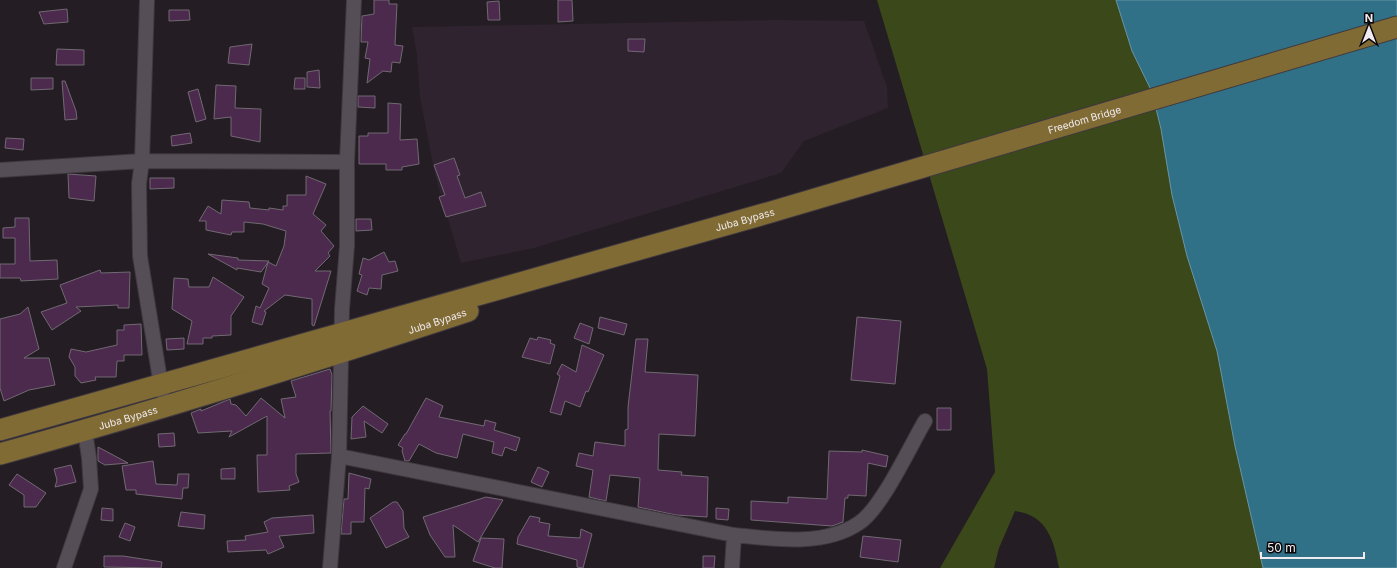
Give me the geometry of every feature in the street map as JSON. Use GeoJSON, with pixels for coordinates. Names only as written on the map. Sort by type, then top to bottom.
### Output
{"type":"FeatureCollection","features":[{"type":"Feature","properties":{"kind":"main road","name":"Freedom Bridge"},"geometry":{"type":"LineString","coordinates":[[771,212],[1397,26]]}},
{"type":"Feature","properties":{"kind":"main road","name":"Juba Bypass"},"geometry":{"type":"LineString","coordinates":[[0,454],[165,407],[342,343],[771,212]]}},
{"type":"Feature","properties":{"kind":"main road","name":"Juba Bypass"},"geometry":{"type":"LineString","coordinates":[[0,430],[161,384],[342,343]]}},
{"type":"Feature","properties":{"kind":"street"},"geometry":{"type":"LineString","coordinates":[[147,0],[142,161],[139,184],[140,256],[165,407]]}},
{"type":"Feature","properties":{"kind":"street"},"geometry":{"type":"LineString","coordinates":[[330,568],[339,456],[342,309],[347,246],[347,162],[354,0]]}},
{"type":"Feature","properties":{"kind":"street"},"geometry":{"type":"LineString","coordinates":[[0,170],[142,161],[347,162]]}},
{"type":"Feature","properties":{"kind":"street"},"geometry":{"type":"LineString","coordinates":[[339,456],[734,535],[788,541],[838,534],[860,523],[880,500],[925,421]]}},
{"type":"Feature","properties":{"kind":"street"},"geometry":{"type":"LineString","coordinates":[[64,568],[91,489],[90,458],[85,431]]}},
{"type":"Feature","properties":{"kind":"street"},"geometry":{"type":"LineString","coordinates":[[732,568],[734,535]]}},
{"type":"Feature","properties":{"kind":"shaded area"},"geometry":{"type":"Polygon","coordinates":[[[775,20],[864,21],[887,87],[888,108],[804,141],[781,173],[534,248],[461,263],[435,175],[420,97],[417,56],[412,27],[775,20]]]}},
{"type":"Feature","properties":{"kind":"green space"},"geometry":{"type":"Polygon","coordinates":[[[877,0],[1116,0],[1132,51],[1152,92],[1161,129],[1172,195],[1187,256],[1217,351],[1235,446],[1263,568],[1059,568],[1055,548],[1047,530],[1042,523],[1026,513],[1015,511],[999,548],[994,568],[940,568],[995,472],[987,369],[877,0]]]}},
{"type":"Feature","properties":{"kind":"water"},"geometry":{"type":"Polygon","coordinates":[[[1116,0],[1397,0],[1397,568],[1263,568],[1235,446],[1217,351],[1187,256],[1172,195],[1161,129],[1152,92],[1132,51],[1116,0]]]}},
{"type":"Feature","properties":{"kind":"building"},"geometry":{"type":"Polygon","coordinates":[[[374,0],[389,0],[389,4],[397,4],[395,45],[403,46],[400,63],[392,62],[391,72],[383,71],[367,83],[370,59],[365,58],[368,42],[361,42],[362,16],[374,14],[374,0]]]}},
{"type":"Feature","properties":{"kind":"building"},"geometry":{"type":"Polygon","coordinates":[[[558,0],[572,0],[573,21],[558,22],[558,0]]]}},
{"type":"Feature","properties":{"kind":"building"},"geometry":{"type":"Polygon","coordinates":[[[499,1],[500,20],[488,20],[487,2],[499,1]]]}},
{"type":"Feature","properties":{"kind":"building"},"geometry":{"type":"Polygon","coordinates":[[[67,9],[68,22],[44,24],[39,12],[67,9]]]}},
{"type":"Feature","properties":{"kind":"building"},"geometry":{"type":"Polygon","coordinates":[[[169,10],[189,10],[190,20],[169,21],[169,10]]]}},
{"type":"Feature","properties":{"kind":"building"},"geometry":{"type":"Polygon","coordinates":[[[628,39],[645,39],[644,52],[628,51],[628,39]]]}},
{"type":"Feature","properties":{"kind":"building"},"geometry":{"type":"Polygon","coordinates":[[[252,44],[249,65],[228,63],[230,47],[252,44]]]}},
{"type":"Feature","properties":{"kind":"building"},"geometry":{"type":"Polygon","coordinates":[[[57,49],[84,50],[84,65],[56,65],[57,49]]]}},
{"type":"Feature","properties":{"kind":"building"},"geometry":{"type":"Polygon","coordinates":[[[319,70],[320,88],[307,87],[307,72],[319,70]]]}},
{"type":"Feature","properties":{"kind":"building"},"geometry":{"type":"Polygon","coordinates":[[[31,78],[53,78],[53,89],[31,90],[31,78]]]}},
{"type":"Feature","properties":{"kind":"building"},"geometry":{"type":"Polygon","coordinates":[[[295,78],[305,78],[305,89],[294,89],[295,78]]]}},
{"type":"Feature","properties":{"kind":"building"},"geometry":{"type":"Polygon","coordinates":[[[62,81],[65,81],[76,111],[77,119],[65,120],[62,81]]]}},
{"type":"Feature","properties":{"kind":"building"},"geometry":{"type":"Polygon","coordinates":[[[216,85],[236,86],[235,108],[261,109],[260,142],[231,136],[231,117],[214,119],[216,85]]]}},
{"type":"Feature","properties":{"kind":"building"},"geometry":{"type":"Polygon","coordinates":[[[198,89],[206,119],[196,122],[188,92],[198,89]]]}},
{"type":"Feature","properties":{"kind":"building"},"geometry":{"type":"Polygon","coordinates":[[[358,96],[375,96],[375,108],[358,107],[358,96]]]}},
{"type":"Feature","properties":{"kind":"building"},"geometry":{"type":"Polygon","coordinates":[[[388,103],[401,104],[400,140],[417,139],[419,164],[402,167],[402,170],[386,170],[386,164],[359,164],[359,136],[368,136],[368,133],[388,133],[388,103]]]}},
{"type":"Feature","properties":{"kind":"building"},"geometry":{"type":"Polygon","coordinates":[[[190,133],[192,143],[172,146],[171,136],[190,133]]]}},
{"type":"Feature","properties":{"kind":"building"},"geometry":{"type":"Polygon","coordinates":[[[6,138],[24,139],[23,150],[5,148],[6,138]]]}},
{"type":"Feature","properties":{"kind":"building"},"geometry":{"type":"Polygon","coordinates":[[[454,158],[460,175],[457,176],[465,198],[481,192],[486,206],[446,217],[439,197],[445,195],[434,165],[454,158]]]}},
{"type":"Feature","properties":{"kind":"building"},"geometry":{"type":"Polygon","coordinates":[[[68,174],[96,176],[94,201],[69,198],[68,174]]]}},
{"type":"Feature","properties":{"kind":"building"},"geometry":{"type":"Polygon","coordinates":[[[306,176],[326,184],[313,214],[326,225],[321,231],[334,246],[328,253],[330,256],[315,271],[331,271],[314,326],[312,325],[312,299],[285,295],[264,311],[266,312],[262,325],[252,322],[256,306],[260,308],[269,288],[262,284],[268,262],[276,266],[284,246],[286,231],[263,224],[244,222],[244,232],[232,232],[231,235],[206,230],[206,221],[199,221],[208,206],[221,214],[222,200],[249,202],[250,208],[283,210],[283,206],[287,206],[287,195],[306,195],[306,176]]]}},
{"type":"Feature","properties":{"kind":"building"},"geometry":{"type":"Polygon","coordinates":[[[150,178],[174,178],[174,188],[150,189],[150,178]]]}},
{"type":"Feature","properties":{"kind":"building"},"geometry":{"type":"Polygon","coordinates":[[[15,218],[29,218],[30,261],[57,260],[58,279],[21,281],[20,278],[0,278],[0,264],[15,264],[15,238],[3,238],[3,228],[15,227],[15,218]]]}},
{"type":"Feature","properties":{"kind":"building"},"geometry":{"type":"Polygon","coordinates":[[[356,219],[371,219],[372,230],[356,231],[356,219]]]}},
{"type":"Feature","properties":{"kind":"building"},"geometry":{"type":"Polygon","coordinates":[[[384,252],[389,262],[395,261],[398,271],[382,275],[381,289],[369,288],[367,295],[357,291],[362,275],[359,274],[363,258],[369,260],[384,252]]]}},
{"type":"Feature","properties":{"kind":"building"},"geometry":{"type":"Polygon","coordinates":[[[208,254],[238,258],[238,260],[269,261],[261,272],[237,268],[237,270],[208,254]]]}},
{"type":"Feature","properties":{"kind":"building"},"geometry":{"type":"Polygon","coordinates":[[[100,270],[101,273],[130,272],[129,308],[118,308],[118,305],[76,307],[81,311],[52,330],[41,312],[67,303],[60,285],[100,270]]]}},
{"type":"Feature","properties":{"kind":"building"},"geometry":{"type":"Polygon","coordinates":[[[213,277],[244,297],[231,316],[231,335],[203,338],[203,344],[187,344],[192,321],[172,309],[174,278],[188,279],[189,287],[209,287],[213,277]]]}},
{"type":"Feature","properties":{"kind":"building"},"geometry":{"type":"Polygon","coordinates":[[[28,307],[39,349],[24,358],[49,358],[55,385],[29,390],[4,401],[0,388],[0,319],[20,314],[28,307]]]}},
{"type":"Feature","properties":{"kind":"building"},"geometry":{"type":"Polygon","coordinates":[[[600,317],[627,324],[624,335],[598,328],[600,317]]]}},
{"type":"Feature","properties":{"kind":"building"},"geometry":{"type":"Polygon","coordinates":[[[857,317],[901,321],[895,384],[851,380],[857,317]]]}},
{"type":"Feature","properties":{"kind":"building"},"geometry":{"type":"Polygon","coordinates":[[[580,323],[593,328],[589,344],[574,338],[580,323]]]}},
{"type":"Feature","properties":{"kind":"building"},"geometry":{"type":"Polygon","coordinates":[[[141,324],[142,355],[124,355],[124,361],[117,361],[116,377],[95,377],[96,380],[81,383],[75,376],[75,367],[69,357],[71,349],[86,352],[117,345],[117,330],[124,330],[124,325],[141,324]]]}},
{"type":"Feature","properties":{"kind":"building"},"geometry":{"type":"Polygon","coordinates":[[[538,337],[551,340],[550,343],[555,345],[550,364],[522,357],[530,338],[537,340],[538,337]]]}},
{"type":"Feature","properties":{"kind":"building"},"geometry":{"type":"Polygon","coordinates":[[[184,338],[184,349],[167,350],[166,339],[184,338]]]}},
{"type":"Feature","properties":{"kind":"building"},"geometry":{"type":"Polygon","coordinates":[[[636,339],[648,339],[645,372],[698,375],[695,436],[659,434],[658,470],[682,472],[681,475],[708,477],[707,517],[676,515],[638,507],[640,478],[610,475],[606,501],[589,497],[593,470],[576,466],[579,453],[593,456],[595,442],[625,446],[625,430],[628,429],[628,407],[636,339]]]}},
{"type":"Feature","properties":{"kind":"building"},"geometry":{"type":"Polygon","coordinates":[[[582,345],[604,355],[588,392],[586,391],[580,407],[565,401],[561,415],[550,412],[560,376],[557,374],[562,364],[576,372],[582,345]]]}},
{"type":"Feature","properties":{"kind":"building"},"geometry":{"type":"Polygon","coordinates":[[[330,369],[332,375],[330,411],[331,453],[296,454],[296,474],[299,482],[289,486],[290,490],[258,492],[257,455],[267,455],[267,416],[229,437],[232,431],[198,433],[191,413],[201,409],[201,411],[230,399],[231,404],[236,405],[246,416],[261,398],[285,418],[281,399],[296,397],[291,381],[330,369]]]}},
{"type":"Feature","properties":{"kind":"building"},"geometry":{"type":"Polygon","coordinates":[[[426,398],[443,406],[439,417],[484,426],[485,420],[496,423],[494,430],[520,438],[516,451],[505,447],[502,456],[492,453],[494,442],[463,434],[457,458],[436,453],[419,444],[409,461],[405,461],[402,451],[403,448],[398,445],[406,434],[426,398]]]}},
{"type":"Feature","properties":{"kind":"building"},"geometry":{"type":"Polygon","coordinates":[[[363,406],[388,424],[382,433],[364,421],[366,437],[351,439],[352,417],[363,406]]]}},
{"type":"Feature","properties":{"kind":"building"},"geometry":{"type":"Polygon","coordinates":[[[937,408],[951,408],[951,430],[937,430],[937,408]]]}},
{"type":"Feature","properties":{"kind":"building"},"geometry":{"type":"Polygon","coordinates":[[[174,433],[175,446],[159,447],[158,434],[174,433]]]}},
{"type":"Feature","properties":{"kind":"building"},"geometry":{"type":"Polygon","coordinates":[[[98,447],[128,463],[105,465],[98,461],[98,447]]]}},
{"type":"Feature","properties":{"kind":"building"},"geometry":{"type":"Polygon","coordinates":[[[862,450],[888,456],[886,467],[868,463],[866,496],[848,495],[848,498],[845,498],[843,522],[832,526],[751,520],[751,501],[788,503],[788,497],[827,499],[829,451],[862,452],[862,450]]]}},
{"type":"Feature","properties":{"kind":"building"},"geometry":{"type":"Polygon","coordinates":[[[153,461],[156,484],[177,485],[178,474],[189,474],[188,488],[183,488],[182,499],[136,494],[136,490],[126,490],[122,466],[153,461]]]}},
{"type":"Feature","properties":{"kind":"building"},"geometry":{"type":"Polygon","coordinates":[[[71,465],[76,482],[55,487],[57,480],[54,469],[71,465]]]}},
{"type":"Feature","properties":{"kind":"building"},"geometry":{"type":"Polygon","coordinates":[[[538,467],[549,472],[542,487],[531,482],[538,467]]]}},
{"type":"Feature","properties":{"kind":"building"},"geometry":{"type":"Polygon","coordinates":[[[235,468],[235,479],[221,479],[221,469],[235,468]]]}},
{"type":"Feature","properties":{"kind":"building"},"geometry":{"type":"Polygon","coordinates":[[[349,473],[371,479],[369,489],[365,488],[364,522],[351,522],[351,534],[341,534],[344,499],[348,499],[349,473]]]}},
{"type":"Feature","properties":{"kind":"building"},"geometry":{"type":"Polygon","coordinates":[[[17,474],[46,493],[36,507],[24,507],[24,495],[9,485],[17,474]]]}},
{"type":"Feature","properties":{"kind":"building"},"geometry":{"type":"Polygon","coordinates":[[[486,497],[503,500],[478,542],[453,525],[455,557],[445,557],[430,535],[423,517],[486,497]]]}},
{"type":"Feature","properties":{"kind":"building"},"geometry":{"type":"Polygon","coordinates":[[[393,502],[397,502],[403,511],[404,528],[409,537],[386,548],[370,518],[393,502]]]}},
{"type":"Feature","properties":{"kind":"building"},"geometry":{"type":"Polygon","coordinates":[[[102,508],[113,509],[113,521],[101,520],[102,508]]]}},
{"type":"Feature","properties":{"kind":"building"},"geometry":{"type":"Polygon","coordinates":[[[716,508],[729,509],[728,520],[716,519],[716,508]]]}},
{"type":"Feature","properties":{"kind":"building"},"geometry":{"type":"Polygon","coordinates":[[[181,512],[205,515],[204,529],[178,526],[181,512]]]}},
{"type":"Feature","properties":{"kind":"building"},"geometry":{"type":"Polygon","coordinates":[[[313,515],[314,533],[279,536],[284,547],[268,554],[266,550],[228,552],[227,541],[246,540],[245,536],[268,532],[264,522],[272,518],[313,515]]]}},
{"type":"Feature","properties":{"kind":"building"},"geometry":{"type":"Polygon","coordinates":[[[530,516],[540,518],[539,522],[550,524],[548,536],[580,538],[581,529],[592,534],[583,568],[577,567],[577,560],[517,544],[518,537],[530,516]]]}},
{"type":"Feature","properties":{"kind":"building"},"geometry":{"type":"Polygon","coordinates":[[[125,523],[135,527],[130,541],[119,537],[125,523]]]}},
{"type":"Feature","properties":{"kind":"building"},"geometry":{"type":"Polygon","coordinates":[[[863,536],[901,540],[898,562],[860,557],[863,536]]]}},
{"type":"Feature","properties":{"kind":"building"},"geometry":{"type":"Polygon","coordinates":[[[481,538],[504,539],[502,568],[495,568],[473,561],[481,538]]]}},
{"type":"Feature","properties":{"kind":"building"},"geometry":{"type":"Polygon","coordinates":[[[104,556],[123,556],[162,562],[161,568],[104,567],[104,556]]]}},
{"type":"Feature","properties":{"kind":"building"},"geometry":{"type":"Polygon","coordinates":[[[703,556],[715,556],[714,568],[703,568],[703,556]]]}}]}
